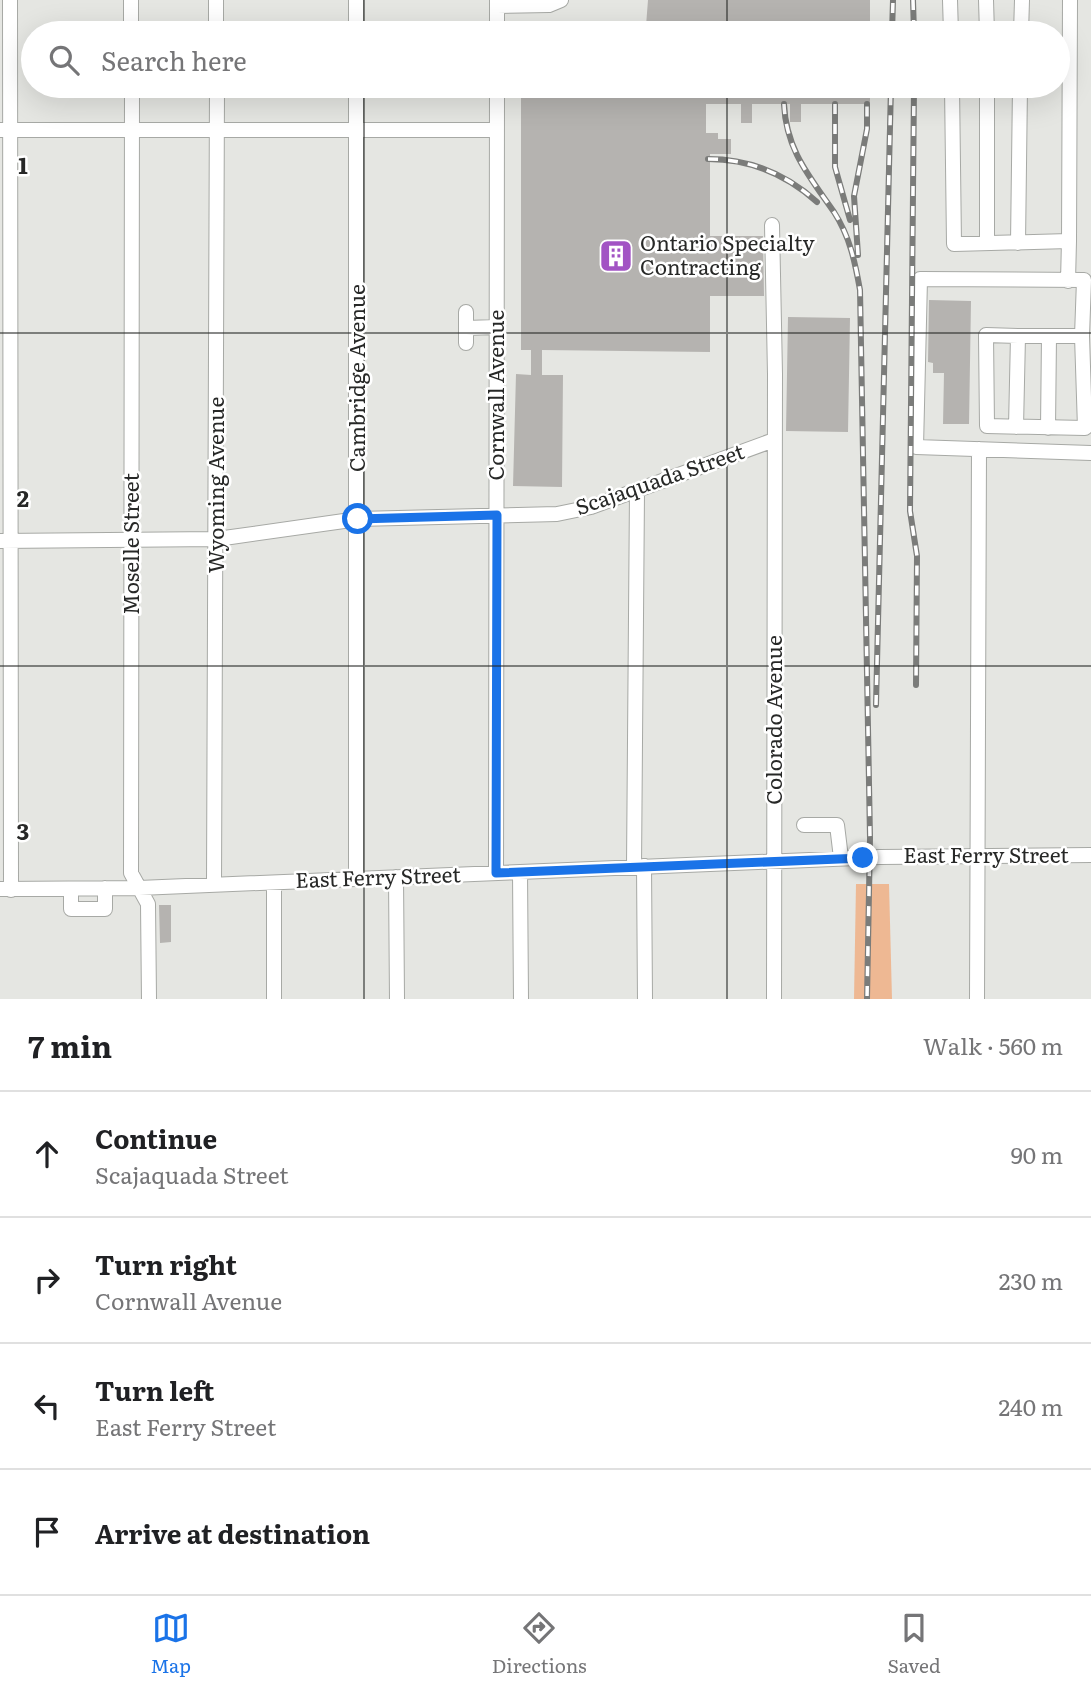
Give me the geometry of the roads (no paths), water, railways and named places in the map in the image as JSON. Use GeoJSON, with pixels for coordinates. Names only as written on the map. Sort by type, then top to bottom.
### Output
{"type":"FeatureCollection","features":[{"type":"Feature","properties":{"kind":"street"},"geometry":{"type":"LineString","coordinates":[[6,889],[6,130],[9,0]]}},
{"type":"Feature","properties":{"kind":"street"},"geometry":{"type":"LineString","coordinates":[[131,0],[131,21]]}},
{"type":"Feature","properties":{"kind":"street"},"geometry":{"type":"LineString","coordinates":[[216,0],[216,21]]}},
{"type":"Feature","properties":{"kind":"street"},"geometry":{"type":"LineString","coordinates":[[356,0],[356,21]]}},
{"type":"Feature","properties":{"kind":"street"},"geometry":{"type":"LineString","coordinates":[[497,21],[497,3],[549,5],[561,0]]}},
{"type":"Feature","properties":{"kind":"street"},"geometry":{"type":"LineString","coordinates":[[950,0],[951,21]]}},
{"type":"Feature","properties":{"kind":"street"},"geometry":{"type":"LineString","coordinates":[[986,0],[986,21]]}},
{"type":"Feature","properties":{"kind":"street"},"geometry":{"type":"LineString","coordinates":[[1021,21],[1022,0]]}},
{"type":"Feature","properties":{"kind":"street"},"geometry":{"type":"LineString","coordinates":[[1070,0],[1070,21]]}},
{"type":"Feature","properties":{"kind":"street","name":"Moselle Street"},"geometry":{"type":"LineString","coordinates":[[132,98],[131,873],[148,904],[149,999]]}},
{"type":"Feature","properties":{"kind":"street","name":"Wyoming Avenue"},"geometry":{"type":"LineString","coordinates":[[214,885],[217,98]]}},
{"type":"Feature","properties":{"kind":"street","name":"Cambridge Avenue"},"geometry":{"type":"LineString","coordinates":[[356,98],[356,879]]}},
{"type":"Feature","properties":{"kind":"street","name":"Cornwall Avenue"},"geometry":{"type":"LineString","coordinates":[[496,873],[497,98]]}},
{"type":"Feature","properties":{"kind":"street"},"geometry":{"type":"LineString","coordinates":[[952,98],[954,244],[1069,241]]}},
{"type":"Feature","properties":{"kind":"street"},"geometry":{"type":"LineString","coordinates":[[987,98],[987,243]]}},
{"type":"Feature","properties":{"kind":"street"},"geometry":{"type":"LineString","coordinates":[[1018,243],[1020,98]]}},
{"type":"Feature","properties":{"kind":"street"},"geometry":{"type":"LineString","coordinates":[[1068,281],[1070,98]]}},
{"type":"Feature","properties":{"kind":"street"},"geometry":{"type":"LineString","coordinates":[[6,130],[497,130]]}},
{"type":"Feature","properties":{"kind":"street","name":"Colorado Avenue"},"geometry":{"type":"LineString","coordinates":[[772,225],[776,860],[774,999]]}},
{"type":"Feature","properties":{"kind":"street"},"geometry":{"type":"LineString","coordinates":[[1082,336],[986,335],[987,426],[1085,428],[1082,336],[1084,280],[920,279],[916,447],[1091,453]]}},
{"type":"Feature","properties":{"kind":"street"},"geometry":{"type":"LineString","coordinates":[[466,312],[466,343]]}},
{"type":"Feature","properties":{"kind":"street"},"geometry":{"type":"LineString","coordinates":[[466,328],[497,327]]}},
{"type":"Feature","properties":{"kind":"street"},"geometry":{"type":"LineString","coordinates":[[1016,427],[1018,336]]}},
{"type":"Feature","properties":{"kind":"street"},"geometry":{"type":"LineString","coordinates":[[1048,428],[1049,336]]}},
{"type":"Feature","properties":{"kind":"street","name":"Scajaquada Street"},"geometry":{"type":"LineString","coordinates":[[6,541],[217,539],[358,519],[557,514],[580,510],[637,491],[774,440]]}},
{"type":"Feature","properties":{"kind":"street"},"geometry":{"type":"LineString","coordinates":[[977,999],[979,449]]}},
{"type":"Feature","properties":{"kind":"street"},"geometry":{"type":"LineString","coordinates":[[637,491],[639,867],[645,999]]}},
{"type":"Feature","properties":{"kind":"street"},"geometry":{"type":"LineString","coordinates":[[804,825],[837,825],[841,859]]}},
{"type":"Feature","properties":{"kind":"street","name":"East Ferry Street"},"geometry":{"type":"LineString","coordinates":[[6,889],[274,883],[776,860],[1091,855]]}},
{"type":"Feature","properties":{"kind":"street"},"geometry":{"type":"LineString","coordinates":[[520,872],[521,999]]}},
{"type":"Feature","properties":{"kind":"street"},"geometry":{"type":"LineString","coordinates":[[396,877],[397,999]]}},
{"type":"Feature","properties":{"kind":"street"},"geometry":{"type":"LineString","coordinates":[[274,883],[274,999]]}},
{"type":"Feature","properties":{"kind":"street"},"geometry":{"type":"LineString","coordinates":[[71,889],[71,909],[105,909],[105,888]]}},
{"type":"Feature","properties":{"kind":"railway"},"geometry":{"type":"LineString","coordinates":[[892,21],[893,0]]}},
{"type":"Feature","properties":{"kind":"railway"},"geometry":{"type":"LineString","coordinates":[[913,0],[914,21]]}},
{"type":"Feature","properties":{"kind":"railway"},"geometry":{"type":"LineString","coordinates":[[876,705],[891,98]]}},
{"type":"Feature","properties":{"kind":"railway"},"geometry":{"type":"LineString","coordinates":[[914,98],[910,511],[917,556],[916,685]]}},
{"type":"Feature","properties":{"kind":"railway"},"geometry":{"type":"LineString","coordinates":[[784,104],[794,149],[808,175],[834,212],[848,240],[860,290],[870,838],[867,999]]}},
{"type":"Feature","properties":{"kind":"railway"},"geometry":{"type":"LineString","coordinates":[[835,104],[835,167],[850,220]]}},
{"type":"Feature","properties":{"kind":"railway"},"geometry":{"type":"LineString","coordinates":[[858,255],[854,196],[867,129],[867,104]]}},
{"type":"Feature","properties":{"kind":"railway"},"geometry":{"type":"LineString","coordinates":[[708,159],[738,162],[767,170],[793,183],[817,202]]}},
{"type":"Feature","properties":{"kind":"place","name":"Ontario Specialty Contracting"},"geometry":{"type":"Point","coordinates":[616,256]}}]}
